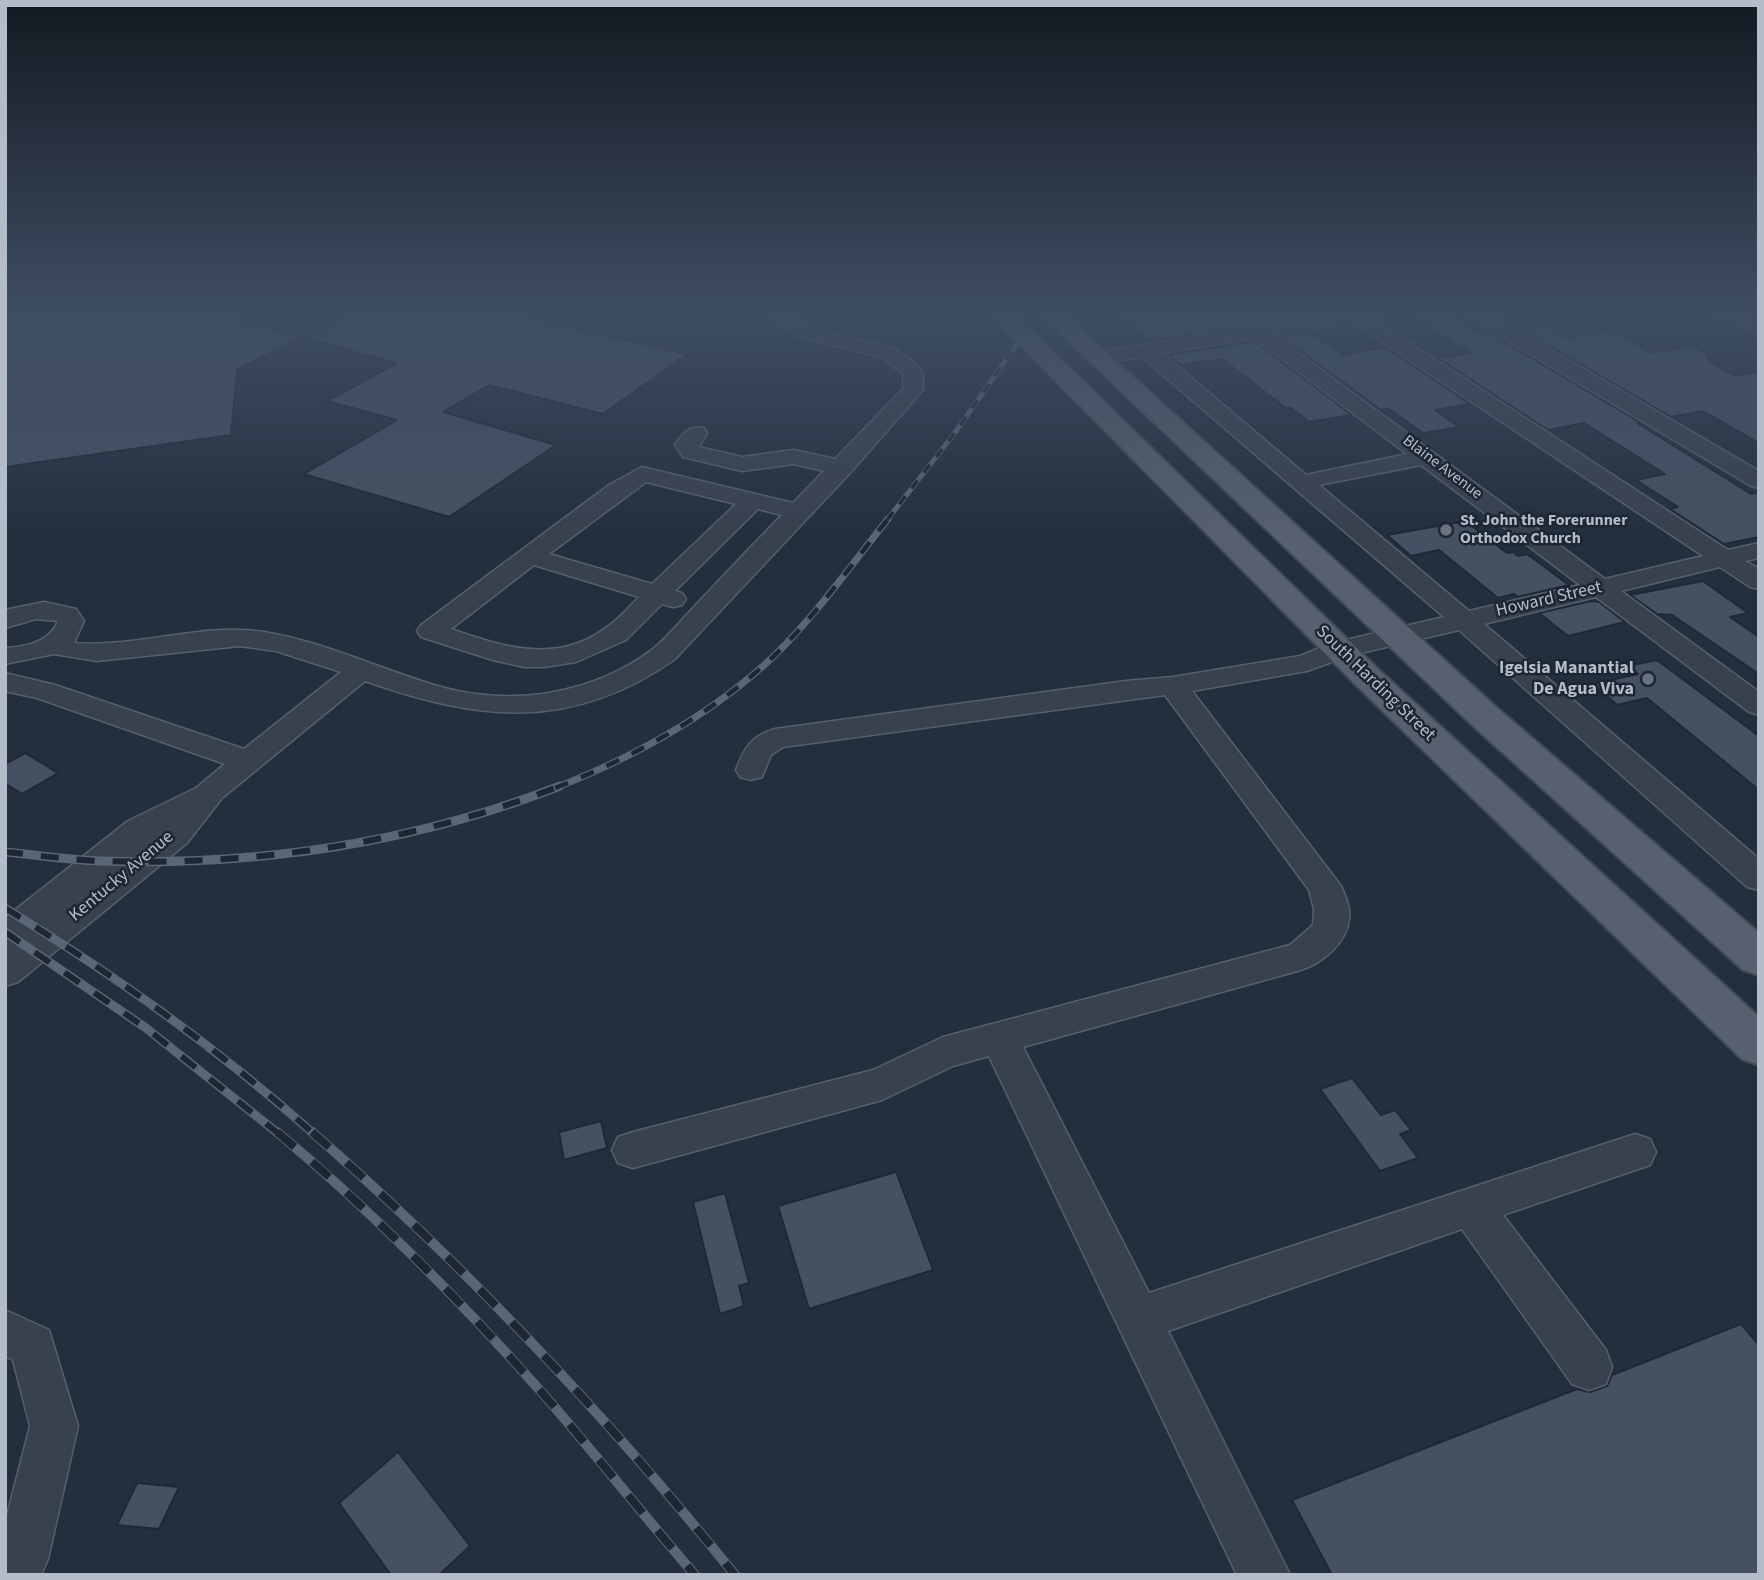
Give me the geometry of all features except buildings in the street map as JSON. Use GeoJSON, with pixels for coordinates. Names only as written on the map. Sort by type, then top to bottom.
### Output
{"type":"FeatureCollection","features":[{"type":"Feature","properties":{"kind":"main road","name":"South Harding Street"},"geometry":{"type":"LineString","coordinates":[[1074,387],[1339,650],[1759,1046]]}},
{"type":"Feature","properties":{"kind":"main road"},"geometry":{"type":"LineString","coordinates":[[1129,387],[1397,636],[1759,958]]}},
{"type":"Feature","properties":{"kind":"street"},"geometry":{"type":"LineString","coordinates":[[51,645],[84,651],[111,651],[188,640],[239,638],[272,641],[456,699],[486,704],[538,703],[586,693],[637,673],[666,653],[842,468],[911,393],[913,387]]}},
{"type":"Feature","properties":{"kind":"street"},"geometry":{"type":"LineString","coordinates":[[1189,387],[1759,878]]}},
{"type":"Feature","properties":{"kind":"street","name":"Blaine Avenue"},"geometry":{"type":"LineString","coordinates":[[1332,387],[1759,706]]}},
{"type":"Feature","properties":{"kind":"street"},"geometry":{"type":"LineString","coordinates":[[1470,387],[1759,581]]}},
{"type":"Feature","properties":{"kind":"street"},"geometry":{"type":"LineString","coordinates":[[1600,387],[1759,481]]}},
{"type":"Feature","properties":{"kind":"street"},"geometry":{"type":"LineString","coordinates":[[696,433],[686,445],[691,452],[742,464],[794,457],[842,468]]}},
{"type":"Feature","properties":{"kind":"street"},"geometry":{"type":"LineString","coordinates":[[1303,483],[1333,474],[1427,457]]}},
{"type":"Feature","properties":{"kind":"street"},"geometry":{"type":"LineString","coordinates":[[753,501],[617,634],[594,647],[542,660],[512,659],[431,631],[642,474],[800,512]]}},
{"type":"Feature","properties":{"kind":"street","name":"Howard Street"},"geometry":{"type":"LineString","coordinates":[[751,770],[758,750],[775,739],[1126,690],[1173,686],[1307,663],[1339,650],[1759,550]]}},
{"type":"Feature","properties":{"kind":"street"},"geometry":{"type":"LineString","coordinates":[[530,556],[708,609]]}},
{"type":"Feature","properties":{"kind":"street"},"geometry":{"type":"LineString","coordinates":[[5,620],[48,610],[67,615],[70,627],[51,645],[23,655],[5,656]]}},
{"type":"Feature","properties":{"kind":"street","name":"Kentucky Avenue"},"geometry":{"type":"LineString","coordinates":[[5,972],[174,835],[211,791],[362,669]]}},
{"type":"Feature","properties":{"kind":"street"},"geometry":{"type":"LineString","coordinates":[[5,682],[45,691],[248,761]]}},
{"type":"Feature","properties":{"kind":"street"},"geometry":{"type":"LineString","coordinates":[[633,1150],[882,1084],[943,1053],[1301,956],[1325,938],[1333,923],[1332,903],[1324,886],[1173,686]]}},
{"type":"Feature","properties":{"kind":"street"},"geometry":{"type":"LineString","coordinates":[[5,938],[140,829],[211,791]]}},
{"type":"Feature","properties":{"kind":"street"},"geometry":{"type":"LineString","coordinates":[[999,1037],[1264,1575]]}},
{"type":"Feature","properties":{"kind":"street"},"geometry":{"type":"LineString","coordinates":[[1138,1319],[1635,1152]]}},
{"type":"Feature","properties":{"kind":"street"},"geometry":{"type":"LineString","coordinates":[[1471,1207],[1589,1367]]}},
{"type":"Feature","properties":{"kind":"street"},"geometry":{"type":"LineString","coordinates":[[5,1332],[33,1346],[54,1426],[22,1559],[12,1575]]}},
{"type":"Feature","properties":{"kind":"railway"},"geometry":{"type":"LineString","coordinates":[[887,520],[987,387]]}},
{"type":"Feature","properties":{"kind":"railway"},"geometry":{"type":"LineString","coordinates":[[560,786],[643,748],[671,732],[699,715],[751,676],[805,623],[888,519]]}},
{"type":"Feature","properties":{"kind":"railway"},"geometry":{"type":"LineString","coordinates":[[5,852],[88,860],[159,862],[276,854],[392,836],[505,806],[560,786]]}},
{"type":"Feature","properties":{"kind":"railway"},"geometry":{"type":"LineString","coordinates":[[555,788],[560,786]]}},
{"type":"Feature","properties":{"kind":"railway"},"geometry":{"type":"LineString","coordinates":[[5,908],[87,960],[164,1014],[240,1071],[314,1134]]}},
{"type":"Feature","properties":{"kind":"railway"},"geometry":{"type":"LineString","coordinates":[[5,932],[146,1028],[279,1134]]}},
{"type":"Feature","properties":{"kind":"railway"},"geometry":{"type":"LineString","coordinates":[[277,1132],[382,1226],[482,1326],[545,1396],[695,1575]]}},
{"type":"Feature","properties":{"kind":"railway"},"geometry":{"type":"LineString","coordinates":[[312,1132],[425,1236],[533,1344],[637,1458],[735,1575]]}},
{"type":"Feature","properties":{"kind":"place","name":"St. John the Forerunner Orthodox Church"},"geometry":{"type":"Point","coordinates":[1446,530]}},
{"type":"Feature","properties":{"kind":"place","name":"Igelsia Manantial De Agua Viva"},"geometry":{"type":"Point","coordinates":[1648,679]}}]}
